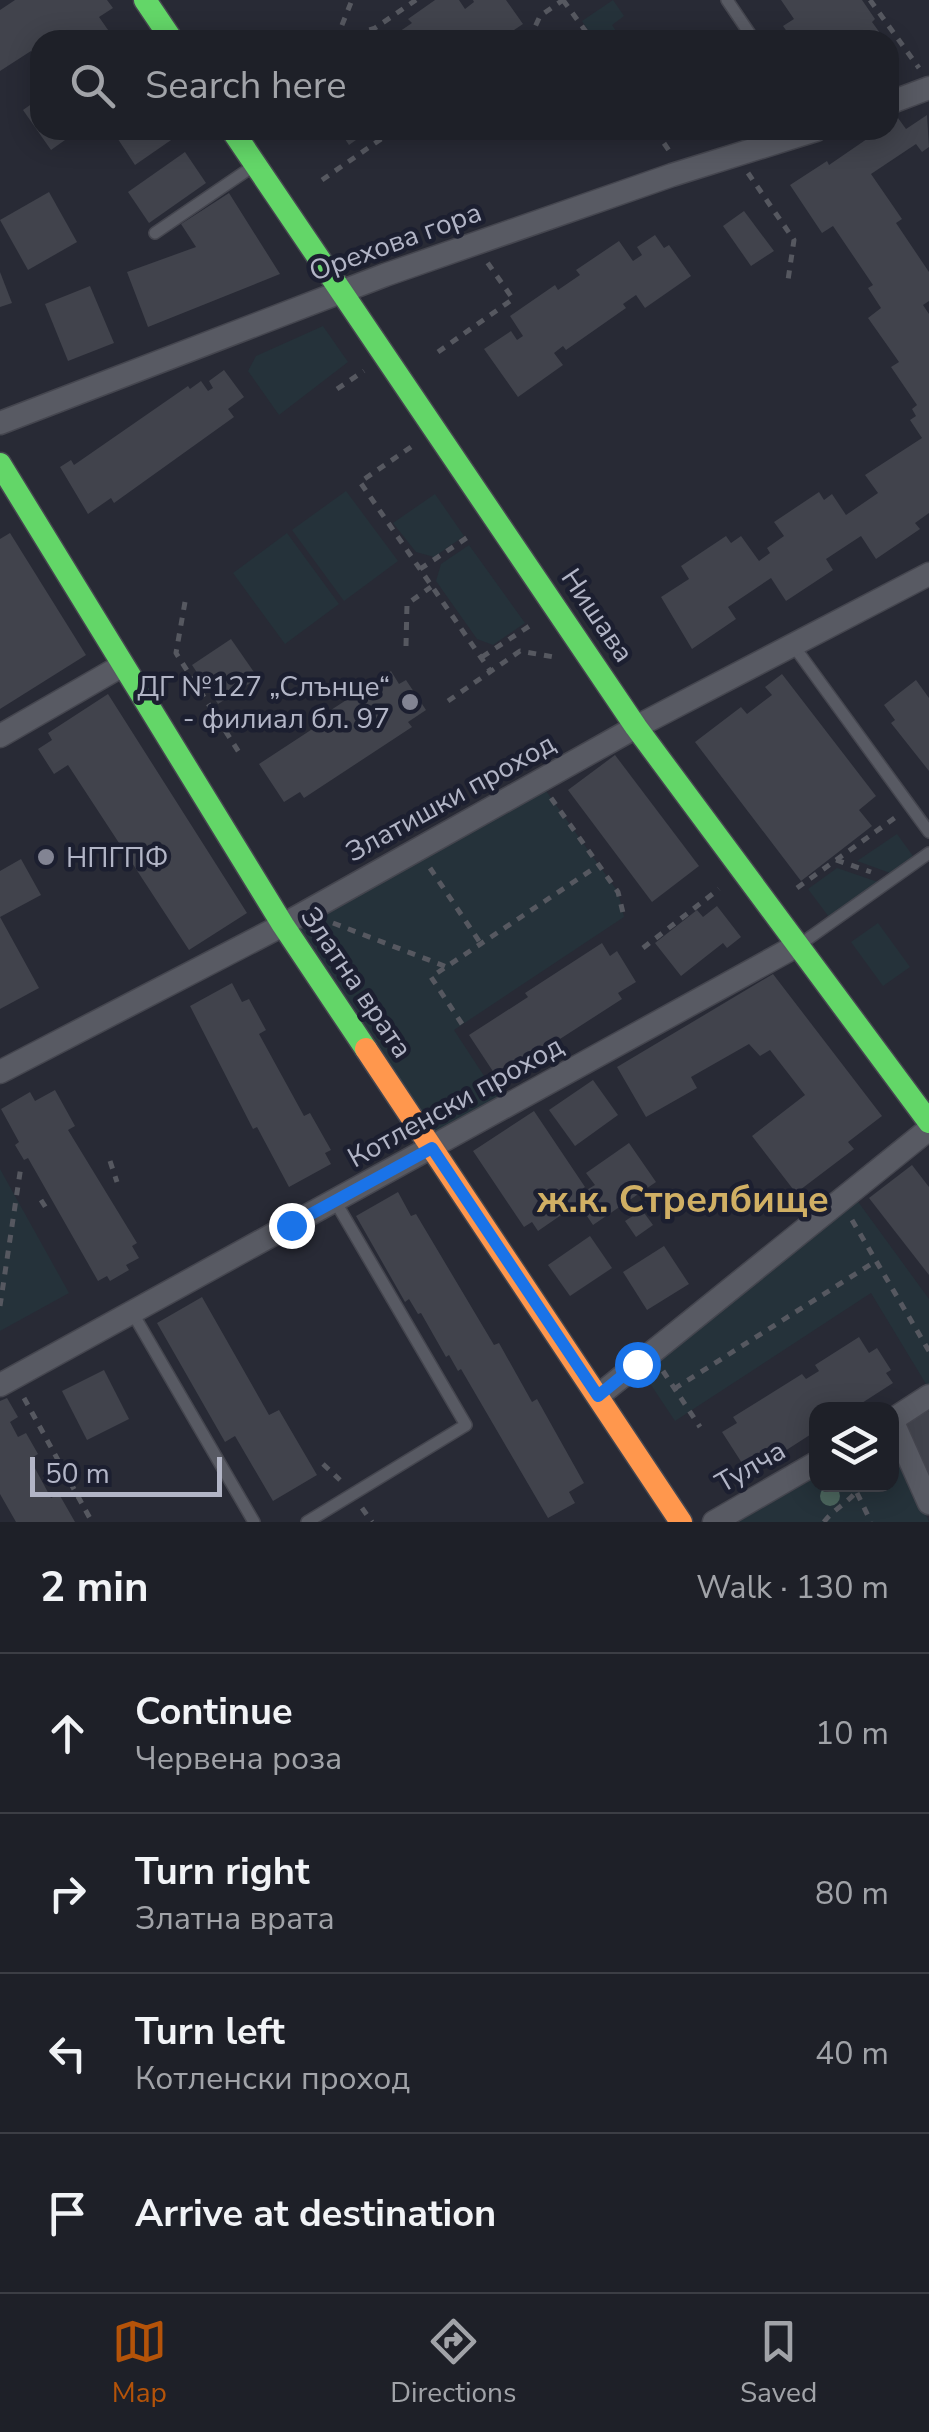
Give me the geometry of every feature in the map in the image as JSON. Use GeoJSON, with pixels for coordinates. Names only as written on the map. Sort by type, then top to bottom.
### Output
{"type":"FeatureCollection","features":[{"type":"Feature","properties":{"kind":"street"},"geometry":{"type":"LineString","coordinates":[[144,0],[165,30]]}},
{"type":"Feature","properties":{"kind":"street"},"geometry":{"type":"LineString","coordinates":[[899,96],[924,78]]}},
{"type":"Feature","properties":{"kind":"street","name":"Нишава"},"geometry":{"type":"LineString","coordinates":[[239,140],[636,727],[929,1126]]}},
{"type":"Feature","properties":{"kind":"street","name":"Орехова гора"},"geometry":{"type":"LineString","coordinates":[[0,423],[474,244],[784,140]]}},
{"type":"Feature","properties":{"kind":"street","name":"Златна врата"},"geometry":{"type":"LineString","coordinates":[[0,464],[283,925],[681,1522]]}},
{"type":"Feature","properties":{"kind":"street","name":"Златишки проход"},"geometry":{"type":"LineString","coordinates":[[0,1072],[283,925],[636,727],[929,574]]}},
{"type":"Feature","properties":{"kind":"street"},"geometry":{"type":"LineString","coordinates":[[0,736],[123,664]]}},
{"type":"Feature","properties":{"kind":"street","name":"Котленски проход"},"geometry":{"type":"LineString","coordinates":[[6,1381],[798,945]]}},
{"type":"Feature","properties":{"kind":"street"},"geometry":{"type":"LineString","coordinates":[[598,1396],[929,1126]]}},
{"type":"Feature","properties":{"kind":"street"},"geometry":{"type":"LineString","coordinates":[[899,1415],[929,1396]]}},
{"type":"Feature","properties":{"kind":"street"},"geometry":{"type":"LineString","coordinates":[[899,1436],[929,1502]]}},
{"type":"Feature","properties":{"kind":"street","name":"Тулча"},"geometry":{"type":"LineString","coordinates":[[714,1522],[809,1467]]}},
{"type":"Feature","properties":{"kind":"lane"},"geometry":{"type":"LineString","coordinates":[[727,0],[747,30]]}},
{"type":"Feature","properties":{"kind":"lane"},"geometry":{"type":"LineString","coordinates":[[155,232],[256,164]]}},
{"type":"Feature","properties":{"kind":"lane"},"geometry":{"type":"LineString","coordinates":[[793,645],[929,832]]}},
{"type":"Feature","properties":{"kind":"lane","name":"Котленски проход"},"geometry":{"type":"LineString","coordinates":[[798,945],[929,854]]}},
{"type":"Feature","properties":{"kind":"lane"},"geometry":{"type":"LineString","coordinates":[[307,1522],[466,1425],[335,1201]]}},
{"type":"Feature","properties":{"kind":"lane"},"geometry":{"type":"LineString","coordinates":[[132,1312],[254,1522]]}},
{"type":"Feature","properties":{"kind":"path"},"geometry":{"type":"LineString","coordinates":[[341,30],[352,0]]}},
{"type":"Feature","properties":{"kind":"path"},"geometry":{"type":"LineString","coordinates":[[368,30],[405,3],[416,0]]}},
{"type":"Feature","properties":{"kind":"path"},"geometry":{"type":"LineString","coordinates":[[532,30],[540,16],[563,0],[585,30]]}},
{"type":"Feature","properties":{"kind":"path"},"geometry":{"type":"LineString","coordinates":[[870,0],[891,30]]}},
{"type":"Feature","properties":{"kind":"path"},"geometry":{"type":"LineString","coordinates":[[899,42],[924,78]]}},
{"type":"Feature","properties":{"kind":"path"},"geometry":{"type":"LineString","coordinates":[[322,180],[380,140]]}},
{"type":"Feature","properties":{"kind":"path"},"geometry":{"type":"LineString","coordinates":[[735,155],[794,240],[788,280]]}},
{"type":"Feature","properties":{"kind":"path"},"geometry":{"type":"LineString","coordinates":[[438,352],[513,299],[474,244]]}},
{"type":"Feature","properties":{"kind":"path"},"geometry":{"type":"LineString","coordinates":[[337,389],[364,371]]}},
{"type":"Feature","properties":{"kind":"path"},"geometry":{"type":"LineString","coordinates":[[413,445],[360,482],[491,672]]}},
{"type":"Feature","properties":{"kind":"path"},"geometry":{"type":"LineString","coordinates":[[420,569],[473,534]]}},
{"type":"Feature","properties":{"kind":"path"},"geometry":{"type":"LineString","coordinates":[[406,646],[406,604],[432,586]]}},
{"type":"Feature","properties":{"kind":"path"},"geometry":{"type":"LineString","coordinates":[[185,602],[176,654],[240,754]]}},
{"type":"Feature","properties":{"kind":"path"},"geometry":{"type":"LineString","coordinates":[[481,658],[534,623]]}},
{"type":"Feature","properties":{"kind":"path"},"geometry":{"type":"LineString","coordinates":[[512,638],[520,651]]}},
{"type":"Feature","properties":{"kind":"path"},"geometry":{"type":"LineString","coordinates":[[448,700],[520,651],[557,657]]}},
{"type":"Feature","properties":{"kind":"path"},"geometry":{"type":"LineString","coordinates":[[538,781],[618,892],[624,918]]}},
{"type":"Feature","properties":{"kind":"path"},"geometry":{"type":"LineString","coordinates":[[797,888],[899,815]]}},
{"type":"Feature","properties":{"kind":"path"},"geometry":{"type":"LineString","coordinates":[[417,848],[481,944]]}},
{"type":"Feature","properties":{"kind":"path"},"geometry":{"type":"LineString","coordinates":[[836,860],[892,880]]}},
{"type":"Feature","properties":{"kind":"path"},"geometry":{"type":"LineString","coordinates":[[462,1024],[431,977],[599,865]]}},
{"type":"Feature","properties":{"kind":"path"},"geometry":{"type":"LineString","coordinates":[[643,948],[722,887]]}},
{"type":"Feature","properties":{"kind":"path"},"geometry":{"type":"LineString","coordinates":[[305,913],[447,967]]}},
{"type":"Feature","properties":{"kind":"path"},"geometry":{"type":"LineString","coordinates":[[110,1161],[118,1182]]}},
{"type":"Feature","properties":{"kind":"path"},"geometry":{"type":"LineString","coordinates":[[0,1306],[22,1166]]}},
{"type":"Feature","properties":{"kind":"path"},"geometry":{"type":"LineString","coordinates":[[41,1200],[46,1208]]}},
{"type":"Feature","properties":{"kind":"path"},"geometry":{"type":"LineString","coordinates":[[840,1201],[929,1351]]}},
{"type":"Feature","properties":{"kind":"path"},"geometry":{"type":"LineString","coordinates":[[674,1388],[876,1261]]}},
{"type":"Feature","properties":{"kind":"path"},"geometry":{"type":"LineString","coordinates":[[651,1353],[700,1428]]}},
{"type":"Feature","properties":{"kind":"path"},"geometry":{"type":"LineString","coordinates":[[6,1381],[92,1522]]}},
{"type":"Feature","properties":{"kind":"path"},"geometry":{"type":"LineString","coordinates":[[824,1522],[857,1493],[871,1522]]}},
{"type":"Feature","properties":{"kind":"shaded area"},"geometry":{"type":"Polygon","coordinates":[[[613,0],[624,16],[612,25],[615,30],[588,30],[582,21],[613,0]]]}},
{"type":"Feature","properties":{"kind":"shaded area"},"geometry":{"type":"Polygon","coordinates":[[[323,326],[348,362],[279,415],[248,371],[256,356],[323,326]]]}},
{"type":"Feature","properties":{"kind":"shaded area"},"geometry":{"type":"Polygon","coordinates":[[[346,491],[398,561],[344,601],[292,530],[346,491]]]}},
{"type":"Feature","properties":{"kind":"shaded area"},"geometry":{"type":"Polygon","coordinates":[[[435,494],[464,536],[434,557],[416,552],[393,523],[435,494]]]}},
{"type":"Feature","properties":{"kind":"shaded area"},"geometry":{"type":"Polygon","coordinates":[[[287,533],[339,604],[285,644],[233,573],[287,533]]]}},
{"type":"Feature","properties":{"kind":"shaded area"},"geometry":{"type":"Polygon","coordinates":[[[469,545],[525,623],[493,645],[477,639],[436,581],[441,564],[469,545]]]}},
{"type":"Feature","properties":{"kind":"shaded area"},"geometry":{"type":"Polygon","coordinates":[[[539,781],[618,892],[624,917],[454,1030],[505,1108],[432,1148],[283,925],[539,781]]]}},
{"type":"Feature","properties":{"kind":"shaded area"},"geometry":{"type":"Polygon","coordinates":[[[897,834],[913,856],[890,873],[857,861],[897,834]]]}},
{"type":"Feature","properties":{"kind":"shaded area"},"geometry":{"type":"Polygon","coordinates":[[[837,868],[878,882],[829,917],[808,889],[837,868]]]}},
{"type":"Feature","properties":{"kind":"shaded area"},"geometry":{"type":"Polygon","coordinates":[[[878,923],[910,967],[883,986],[851,942],[878,923]]]}},
{"type":"Feature","properties":{"kind":"shaded area"},"geometry":{"type":"Polygon","coordinates":[[[0,1169],[69,1293],[0,1331],[0,1169]]]}},
{"type":"Feature","properties":{"kind":"shaded area"},"geometry":{"type":"Polygon","coordinates":[[[851,1192],[929,1299],[929,1389],[871,1293],[675,1421],[637,1364],[851,1192]]]}},
{"type":"Feature","properties":{"kind":"shaded area"},"geometry":{"type":"Polygon","coordinates":[[[899,1454],[929,1522],[738,1522],[809,1481],[809,1492],[899,1492],[899,1454]]]}},
{"type":"Feature","properties":{"kind":"building"},"geometry":{"type":"Polygon","coordinates":[[[15,0],[107,0],[113,8],[99,17],[108,30],[30,30],[30,52],[0,71],[0,10],[15,0]]]}},
{"type":"Feature","properties":{"kind":"building"},"geometry":{"type":"Polygon","coordinates":[[[435,0],[459,0],[465,9],[473,0],[506,0],[523,24],[514,30],[402,30],[412,23],[408,19],[435,0]]]}},
{"type":"Feature","properties":{"kind":"building"},"geometry":{"type":"Polygon","coordinates":[[[781,0],[862,0],[878,30],[786,30],[783,26],[794,19],[781,0]]]}},
{"type":"Feature","properties":{"kind":"building"},"geometry":{"type":"Polygon","coordinates":[[[927,115],[929,147],[922,152],[916,144],[871,174],[902,219],[896,223],[929,272],[929,301],[923,305],[929,314],[929,513],[915,523],[920,529],[876,559],[861,536],[826,559],[833,570],[786,601],[771,578],[728,607],[736,619],[692,649],[661,597],[689,579],[681,566],[726,536],[731,543],[741,536],[759,561],[770,553],[767,548],[784,536],[774,522],[819,492],[824,500],[832,494],[846,515],[878,493],[865,475],[922,438],[910,420],[916,416],[912,409],[917,405],[891,367],[899,362],[868,318],[881,308],[868,288],[873,285],[833,226],[822,233],[790,185],[865,140],[899,140],[899,119],[906,129],[927,115]]]}},
{"type":"Feature","properties":{"kind":"building"},"geometry":{"type":"Polygon","coordinates":[[[44,140],[65,140],[51,150],[44,140]]]}},
{"type":"Feature","properties":{"kind":"building"},"geometry":{"type":"Polygon","coordinates":[[[119,140],[171,140],[135,165],[119,140]]]}},
{"type":"Feature","properties":{"kind":"building"},"geometry":{"type":"Polygon","coordinates":[[[185,152],[206,183],[149,223],[128,192],[185,152]]]}},
{"type":"Feature","properties":{"kind":"building"},"geometry":{"type":"Polygon","coordinates":[[[49,192],[77,242],[28,270],[0,220],[49,192]]]}},
{"type":"Feature","properties":{"kind":"building"},"geometry":{"type":"Polygon","coordinates":[[[229,193],[280,274],[148,327],[127,272],[196,247],[181,224],[229,193]]]}},
{"type":"Feature","properties":{"kind":"building"},"geometry":{"type":"Polygon","coordinates":[[[744,211],[774,251],[751,266],[723,226],[744,211]]]}},
{"type":"Feature","properties":{"kind":"building"},"geometry":{"type":"Polygon","coordinates":[[[655,235],[664,248],[669,245],[691,276],[645,308],[636,295],[623,304],[626,308],[566,350],[563,346],[554,353],[563,365],[518,397],[484,349],[511,331],[517,340],[523,336],[510,316],[555,285],[558,290],[580,275],[576,270],[619,241],[633,261],[642,255],[637,247],[655,235]]]}},
{"type":"Feature","properties":{"kind":"building"},"geometry":{"type":"Polygon","coordinates":[[[0,272],[12,303],[0,307],[0,272]]]}},
{"type":"Feature","properties":{"kind":"building"},"geometry":{"type":"Polygon","coordinates":[[[90,286],[114,343],[68,361],[45,304],[90,286]]]}},
{"type":"Feature","properties":{"kind":"building"},"geometry":{"type":"Polygon","coordinates":[[[224,370],[244,397],[228,409],[234,417],[114,503],[111,498],[88,514],[60,467],[71,460],[74,465],[188,386],[190,389],[201,381],[208,391],[213,388],[209,381],[224,370]]]}},
{"type":"Feature","properties":{"kind":"building"},"geometry":{"type":"Polygon","coordinates":[[[10,533],[86,655],[0,709],[0,539],[10,533]]]}},
{"type":"Feature","properties":{"kind":"building"},"geometry":{"type":"Polygon","coordinates":[[[231,639],[258,678],[218,704],[192,665],[231,639]]]}},
{"type":"Feature","properties":{"kind":"building"},"geometry":{"type":"Polygon","coordinates":[[[391,671],[399,684],[406,680],[426,710],[408,722],[412,727],[304,798],[300,792],[284,802],[259,764],[317,726],[314,721],[391,671]]]}},
{"type":"Feature","properties":{"kind":"building"},"geometry":{"type":"Polygon","coordinates":[[[782,674],[876,796],[859,810],[872,826],[801,881],[695,742],[741,707],[747,714],[772,695],[765,687],[782,674]]]}},
{"type":"Feature","properties":{"kind":"building"},"geometry":{"type":"Polygon","coordinates":[[[916,680],[929,698],[929,771],[891,723],[895,720],[884,705],[916,680]]]}},
{"type":"Feature","properties":{"kind":"building"},"geometry":{"type":"Polygon","coordinates":[[[108,694],[247,913],[189,950],[68,765],[54,774],[38,749],[52,740],[48,733],[108,694]]]}},
{"type":"Feature","properties":{"kind":"building"},"geometry":{"type":"Polygon","coordinates":[[[615,755],[699,866],[652,902],[568,790],[615,755]]]}},
{"type":"Feature","properties":{"kind":"building"},"geometry":{"type":"Polygon","coordinates":[[[21,859],[41,895],[0,917],[0,871],[21,859]]]}},
{"type":"Feature","properties":{"kind":"building"},"geometry":{"type":"Polygon","coordinates":[[[717,906],[741,937],[727,948],[723,943],[681,976],[655,943],[697,910],[703,917],[717,906]]]}},
{"type":"Feature","properties":{"kind":"building"},"geometry":{"type":"Polygon","coordinates":[[[0,917],[39,988],[0,1009],[0,917]]]}},
{"type":"Feature","properties":{"kind":"building"},"geometry":{"type":"Polygon","coordinates":[[[602,943],[610,956],[617,951],[636,982],[618,993],[622,999],[498,1079],[469,1035],[602,943]]]}},
{"type":"Feature","properties":{"kind":"building"},"geometry":{"type":"Polygon","coordinates":[[[773,974],[882,1116],[848,1142],[854,1149],[796,1193],[752,1136],[805,1095],[770,1050],[760,1056],[749,1044],[691,1077],[697,1088],[646,1117],[617,1067],[773,974]]]}},
{"type":"Feature","properties":{"kind":"building"},"geometry":{"type":"Polygon","coordinates":[[[232,983],[242,1002],[249,999],[266,1030],[259,1034],[304,1116],[310,1113],[331,1150],[325,1153],[331,1164],[289,1187],[257,1127],[253,1129],[190,1006],[232,983]]]}},
{"type":"Feature","properties":{"kind":"building"},"geometry":{"type":"Polygon","coordinates":[[[593,1080],[618,1115],[575,1146],[549,1110],[593,1080]]]}},
{"type":"Feature","properties":{"kind":"building"},"geometry":{"type":"Polygon","coordinates":[[[55,1090],[75,1126],[68,1130],[137,1243],[132,1246],[139,1258],[126,1265],[129,1270],[110,1281],[107,1276],[98,1281],[28,1158],[24,1160],[15,1145],[19,1142],[1,1109],[30,1092],[35,1101],[55,1090]]]}},
{"type":"Feature","properties":{"kind":"building"},"geometry":{"type":"Polygon","coordinates":[[[534,1111],[585,1187],[578,1192],[583,1200],[538,1231],[532,1222],[524,1227],[473,1151],[534,1111]]]}},
{"type":"Feature","properties":{"kind":"building"},"geometry":{"type":"Polygon","coordinates":[[[629,1143],[656,1182],[593,1225],[583,1210],[593,1203],[585,1191],[595,1185],[586,1173],[629,1143]]]}},
{"type":"Feature","properties":{"kind":"building"},"geometry":{"type":"Polygon","coordinates":[[[912,1165],[929,1187],[929,1275],[869,1198],[912,1165]]]}},
{"type":"Feature","properties":{"kind":"building"},"geometry":{"type":"Polygon","coordinates":[[[398,1192],[411,1216],[416,1214],[494,1345],[499,1343],[532,1402],[537,1399],[584,1483],[569,1492],[575,1503],[548,1518],[461,1369],[458,1371],[449,1355],[446,1357],[421,1313],[409,1299],[405,1302],[356,1216],[398,1192]]]}},
{"type":"Feature","properties":{"kind":"building"},"geometry":{"type":"Polygon","coordinates":[[[642,1210],[653,1225],[636,1237],[625,1221],[642,1210]]]}},
{"type":"Feature","properties":{"kind":"building"},"geometry":{"type":"Polygon","coordinates":[[[590,1236],[612,1268],[570,1296],[548,1265],[590,1236]]]}},
{"type":"Feature","properties":{"kind":"building"},"geometry":{"type":"Polygon","coordinates":[[[664,1246],[689,1284],[647,1310],[623,1272],[664,1246]]]}},
{"type":"Feature","properties":{"kind":"building"},"geometry":{"type":"Polygon","coordinates":[[[202,1297],[269,1415],[279,1410],[317,1475],[273,1501],[235,1436],[225,1442],[157,1323],[202,1297]]]}},
{"type":"Feature","properties":{"kind":"building"},"geometry":{"type":"Polygon","coordinates":[[[859,1337],[869,1353],[877,1348],[891,1370],[886,1373],[893,1383],[863,1402],[809,1402],[809,1435],[749,1474],[722,1432],[737,1423],[733,1417],[802,1374],[806,1379],[819,1371],[815,1365],[859,1337]]]}},
{"type":"Feature","properties":{"kind":"building"},"geometry":{"type":"Polygon","coordinates":[[[104,1370],[129,1419],[87,1440],[62,1391],[104,1370]]]}},
{"type":"Feature","properties":{"kind":"building"},"geometry":{"type":"Polygon","coordinates":[[[7,1398],[18,1417],[10,1422],[18,1437],[26,1433],[38,1454],[30,1459],[51,1498],[59,1494],[75,1522],[16,1522],[0,1494],[0,1401],[7,1398]]]}},
{"type":"Feature","properties":{"kind":"building"},"geometry":{"type":"Polygon","coordinates":[[[929,1411],[929,1478],[903,1424],[929,1411]]]}},
{"type":"Feature","properties":{"kind":"traffic: fast"},"geometry":{"type":"LineString","coordinates":[[145,0],[165,30]]}},
{"type":"Feature","properties":{"kind":"traffic: fast"},"geometry":{"type":"LineString","coordinates":[[239,140],[636,727],[929,1122]]}},
{"type":"Feature","properties":{"kind":"traffic: fast"},"geometry":{"type":"LineString","coordinates":[[0,464],[283,925],[366,1049]]}},
{"type":"Feature","properties":{"kind":"traffic: slow"},"geometry":{"type":"LineString","coordinates":[[366,1049],[681,1522]]}},
{"type":"Feature","properties":{"kind":"place","name":"ДГ №127 „Слънце“ - филиал бл. 97"},"geometry":{"type":"Point","coordinates":[410,702]}},
{"type":"Feature","properties":{"kind":"place","name":"НПГПФ"},"geometry":{"type":"Point","coordinates":[46,857]}},
{"type":"Feature","properties":{"kind":"district","name":"ж.к. Стрелбище"},"geometry":{"type":"Point","coordinates":[683,1199]}},
{"type":"Feature","properties":{"kind":"route"},"geometry":{"type":"LineString","coordinates":[[291,1225],[432,1148],[598,1396],[637,1364]]}}]}
